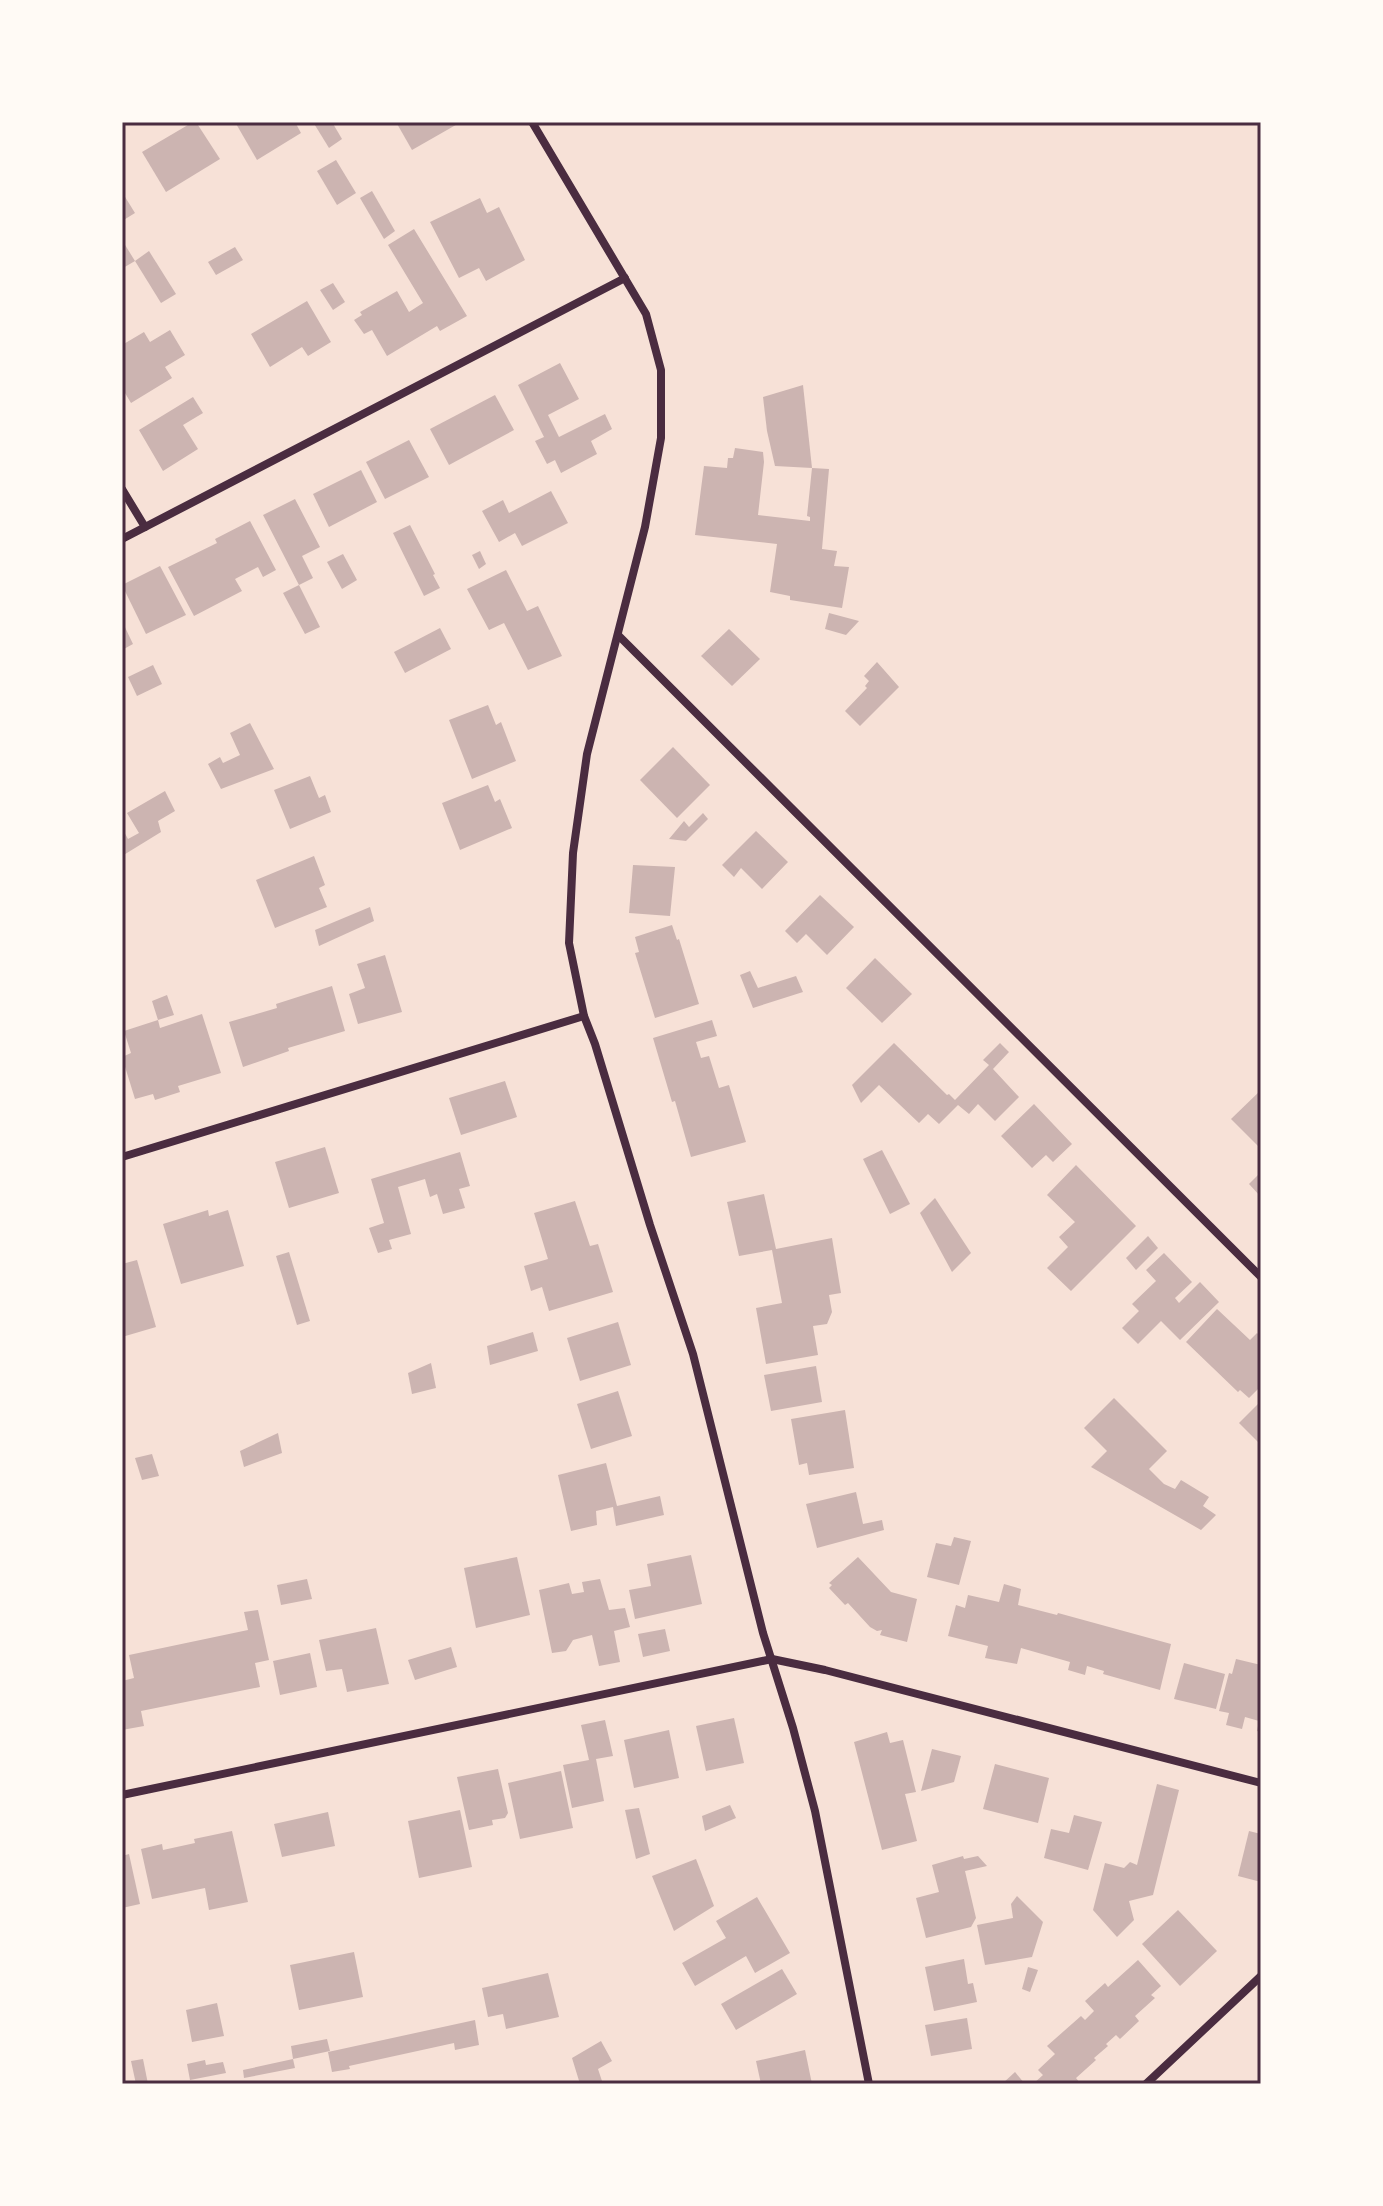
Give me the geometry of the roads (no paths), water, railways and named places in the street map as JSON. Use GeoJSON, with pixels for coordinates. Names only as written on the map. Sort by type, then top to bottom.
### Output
{"type":"FeatureCollection","features":[{"type":"Feature","properties":{"kind":"street"},"geometry":{"type":"LineString","coordinates":[[532,122],[646,314],[661,370],[661,438],[645,527],[587,754],[573,853],[569,943],[584,1016],[693,1354],[763,1633],[815,1811],[869,2084]]}},
{"type":"Feature","properties":{"kind":"street"},"geometry":{"type":"LineString","coordinates":[[122,539],[625,278]]}},
{"type":"Feature","properties":{"kind":"street"},"geometry":{"type":"LineString","coordinates":[[122,489],[145,527]]}},
{"type":"Feature","properties":{"kind":"street"},"geometry":{"type":"LineString","coordinates":[[619,636],[1261,1277]]}},
{"type":"Feature","properties":{"kind":"street"},"geometry":{"type":"LineString","coordinates":[[122,1157],[584,1016]]}},
{"type":"Feature","properties":{"kind":"street"},"geometry":{"type":"LineString","coordinates":[[122,1795],[772,1659],[1261,1783]]}},
{"type":"Feature","properties":{"kind":"street"},"geometry":{"type":"LineString","coordinates":[[1146,2084],[1261,1976]]}}]}
